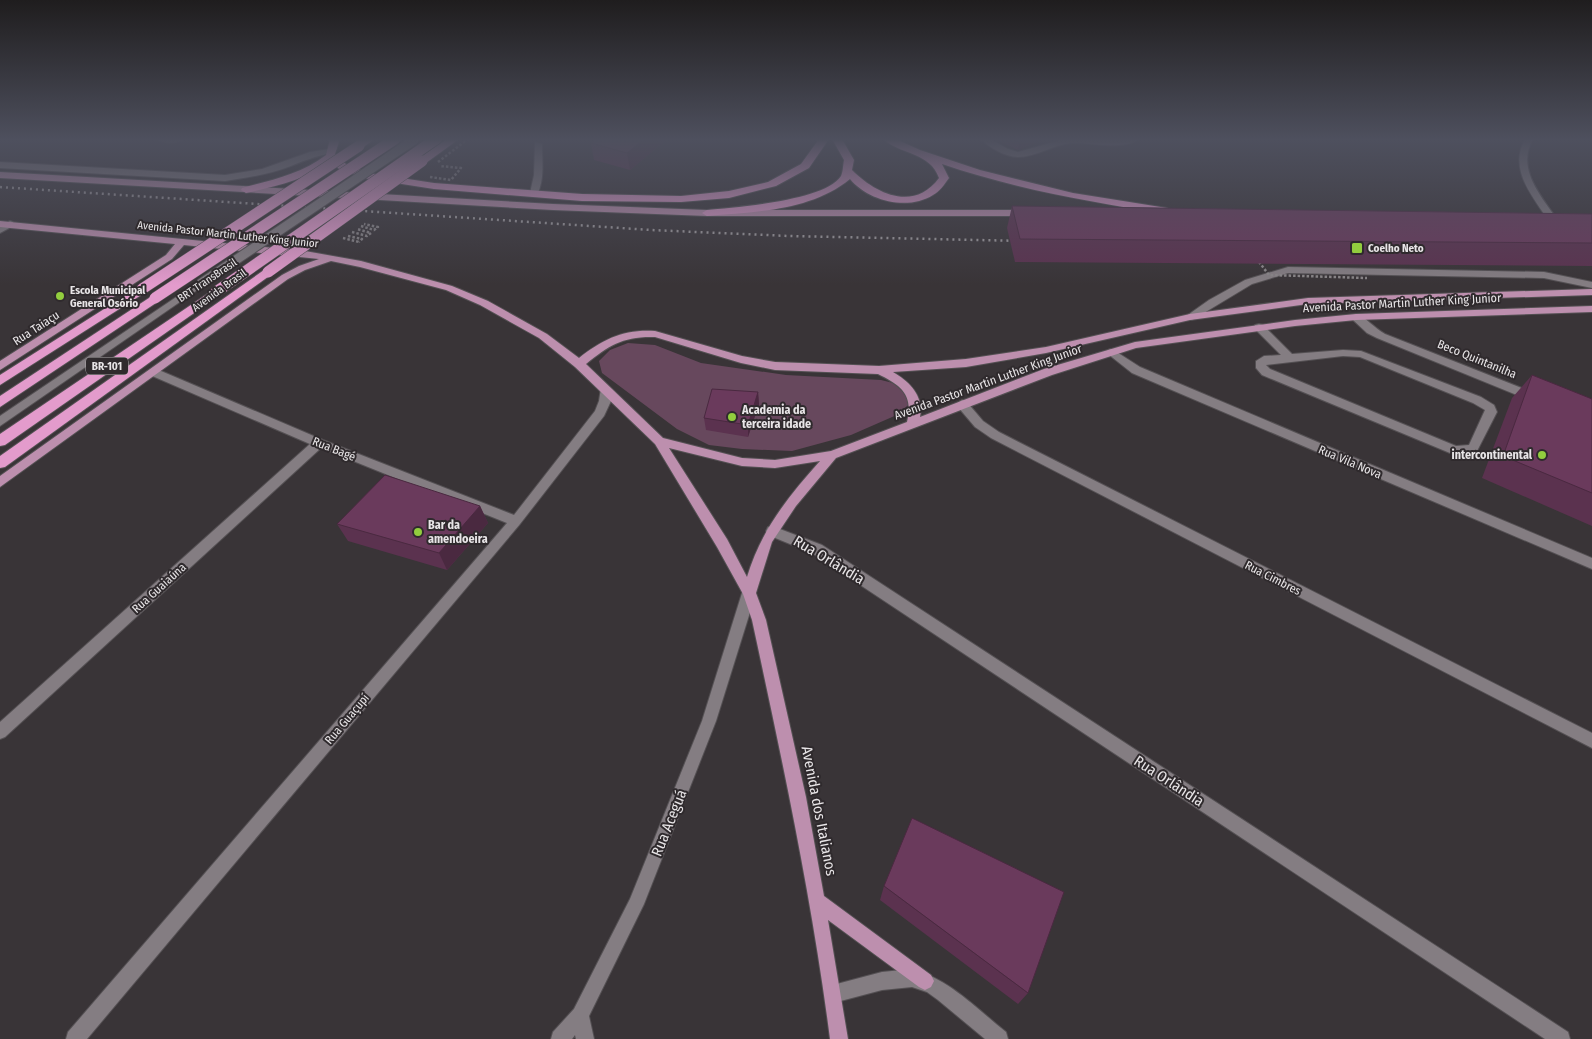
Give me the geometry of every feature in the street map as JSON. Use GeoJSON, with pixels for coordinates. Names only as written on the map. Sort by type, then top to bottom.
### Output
{"type":"FeatureCollection","features":[{"type":"Feature","properties":{"kind":"highway"},"geometry":{"type":"LineString","coordinates":[[246,190],[256,187]]}},
{"type":"Feature","properties":{"kind":"highway"},"geometry":{"type":"LineString","coordinates":[[0,381],[297,187]]}},
{"type":"Feature","properties":{"kind":"highway","name":"BR-101"},"geometry":{"type":"LineString","coordinates":[[0,402],[321,187]]}},
{"type":"Feature","properties":{"kind":"highway","name":"Avenida Brasil"},"geometry":{"type":"LineString","coordinates":[[0,442],[366,187]]}},
{"type":"Feature","properties":{"kind":"highway","name":"Avenida Brasil"},"geometry":{"type":"LineString","coordinates":[[0,463],[385,187]]}},
{"type":"Feature","properties":{"kind":"highway"},"geometry":{"type":"LineString","coordinates":[[470,187],[609,200],[664,200],[733,194],[761,187]]}},
{"type":"Feature","properties":{"kind":"highway"},"geometry":{"type":"LineString","coordinates":[[707,213],[790,202],[815,196],[835,187]]}},
{"type":"Feature","properties":{"kind":"highway"},"geometry":{"type":"LineString","coordinates":[[865,187],[880,195],[905,200],[934,192],[937,187]]}},
{"type":"Feature","properties":{"kind":"highway"},"geometry":{"type":"LineString","coordinates":[[1039,187],[1073,196],[1177,213]]}},
{"type":"Feature","properties":{"kind":"main road"},"geometry":{"type":"LineString","coordinates":[[205,187],[553,207],[707,213],[1035,213]]}},
{"type":"Feature","properties":{"kind":"main road"},"geometry":{"type":"LineString","coordinates":[[1113,213],[1177,213]]}},
{"type":"Feature","properties":{"kind":"main road","name":"Avenida Pastor Martin Luther King Junior"},"geometry":{"type":"LineString","coordinates":[[5,224],[305,254],[405,275],[449,288],[484,303],[543,336],[579,364],[659,442],[742,462],[774,464],[832,455],[1048,372],[1135,345],[1259,327],[1356,317],[1592,309]]}},
{"type":"Feature","properties":{"kind":"main road","name":"Rua Taiaçu"},"geometry":{"type":"LineString","coordinates":[[0,366],[169,257],[182,242]]}},
{"type":"Feature","properties":{"kind":"main road"},"geometry":{"type":"LineString","coordinates":[[0,482],[285,277],[302,268],[331,259]]}},
{"type":"Feature","properties":{"kind":"main road","name":"Avenida Pastor Martin Luther King Junior"},"geometry":{"type":"LineString","coordinates":[[579,364],[614,338],[640,333],[655,334],[741,359],[775,366],[879,370],[966,362],[1046,350],[1190,317],[1308,302],[1592,292]]}},
{"type":"Feature","properties":{"kind":"main road"},"geometry":{"type":"LineString","coordinates":[[879,370],[900,382],[915,398],[916,413],[912,424]]}},
{"type":"Feature","properties":{"kind":"main road","name":"Avenida dos Italianos"},"geometry":{"type":"LineString","coordinates":[[659,442],[722,543],[749,594],[759,620],[798,797],[833,994],[839,1039]]}},
{"type":"Feature","properties":{"kind":"main road"},"geometry":{"type":"LineString","coordinates":[[749,594],[760,556],[772,531],[788,508],[832,455]]}},
{"type":"Feature","properties":{"kind":"main road"},"geometry":{"type":"LineString","coordinates":[[817,901],[925,981]]}},
{"type":"Feature","properties":{"kind":"street","name":"BRT TransBrasil"},"geometry":{"type":"LineString","coordinates":[[0,422],[335,187]]}},
{"type":"Feature","properties":{"kind":"street","name":"BRT TransBrasil"},"geometry":{"type":"LineString","coordinates":[[0,413],[341,187]]}},
{"type":"Feature","properties":{"kind":"street"},"geometry":{"type":"LineString","coordinates":[[534,193],[536,187]]}},
{"type":"Feature","properties":{"kind":"street"},"geometry":{"type":"LineString","coordinates":[[1531,187],[1549,215]]}},
{"type":"Feature","properties":{"kind":"street"},"geometry":{"type":"LineString","coordinates":[[0,230],[5,224]]}},
{"type":"Feature","properties":{"kind":"street"},"geometry":{"type":"LineString","coordinates":[[1190,317],[1223,295],[1264,274],[1288,270],[1544,275],[1592,285]]}},
{"type":"Feature","properties":{"kind":"street","name":"Beco Quintanilha"},"geometry":{"type":"LineString","coordinates":[[1356,317],[1381,336],[1547,402]]}},
{"type":"Feature","properties":{"kind":"street"},"geometry":{"type":"LineString","coordinates":[[1259,327],[1290,358]]}},
{"type":"Feature","properties":{"kind":"street","name":"Rua Vila Nova"},"geometry":{"type":"LineString","coordinates":[[1112,352],[1126,364],[1144,374],[1592,564]]}},
{"type":"Feature","properties":{"kind":"street"},"geometry":{"type":"LineString","coordinates":[[1344,353],[1361,354],[1477,400],[1490,408],[1491,412],[1473,448],[1468,451],[1454,450],[1260,368],[1260,364],[1264,360],[1290,358],[1344,353]]}},
{"type":"Feature","properties":{"kind":"street","name":"Rua Bagé"},"geometry":{"type":"LineString","coordinates":[[154,372],[319,444],[516,520]]}},
{"type":"Feature","properties":{"kind":"street","name":"Rua Guaçupí"},"geometry":{"type":"LineString","coordinates":[[76,1039],[516,520],[600,413],[605,401],[605,391]]}},
{"type":"Feature","properties":{"kind":"street","name":"Rua Cimbres"},"geometry":{"type":"LineString","coordinates":[[962,404],[979,424],[995,435],[1592,741]]}},
{"type":"Feature","properties":{"kind":"street","name":"Rua Guaiaúna"},"geometry":{"type":"LineString","coordinates":[[0,732],[319,444]]}},
{"type":"Feature","properties":{"kind":"street","name":"Rua Orlândia"},"geometry":{"type":"LineString","coordinates":[[772,531],[803,542],[817,550],[1561,1039]]}},
{"type":"Feature","properties":{"kind":"street","name":"Rua Aceguá"},"geometry":{"type":"LineString","coordinates":[[560,1039],[580,1015],[636,904],[708,722],[749,594]]}},
{"type":"Feature","properties":{"kind":"street"},"geometry":{"type":"LineString","coordinates":[[833,994],[897,978],[913,978],[925,981],[999,1039]]}},
{"type":"Feature","properties":{"kind":"street"},"geometry":{"type":"LineString","coordinates":[[580,1015],[585,1039]]}},
{"type":"Feature","properties":{"kind":"path"},"geometry":{"type":"LineString","coordinates":[[1257,260],[1268,275],[1366,278]]}},
{"type":"Feature","properties":{"kind":"shaded area"},"geometry":{"type":"Polygon","coordinates":[[[628,343],[655,345],[701,363],[786,375],[881,380],[901,385],[912,401],[899,414],[851,435],[792,451],[742,449],[709,445],[677,429],[602,373],[599,361],[610,350],[628,343]]]}},
{"type":"Feature","properties":{"kind":"building"},"geometry":{"type":"Polygon","coordinates":[[[1012,206],[1592,214],[1592,243],[1020,239],[1012,206]]]}},
{"type":"Feature","properties":{"kind":"building"},"geometry":{"type":"Polygon","coordinates":[[[1532,375],[1592,399],[1592,493],[1503,456],[1532,375]]]}},
{"type":"Feature","properties":{"kind":"building"},"geometry":{"type":"Polygon","coordinates":[[[712,389],[758,392],[748,425],[704,418],[712,389]]]}},
{"type":"Feature","properties":{"kind":"building","name":"Bar da amendoeira"},"geometry":{"type":"Polygon","coordinates":[[[385,475],[480,506],[439,553],[337,524],[385,475]]]}},
{"type":"Feature","properties":{"kind":"building"},"geometry":{"type":"Polygon","coordinates":[[[912,818],[1064,892],[1028,993],[884,886],[912,818]]]}},
{"type":"Feature","properties":{"kind":"railway"},"geometry":{"type":"LineString","coordinates":[[7,187],[651,230],[789,236],[1025,241]]}},
{"type":"Feature","properties":{"kind":"place","name":"Coelho Neto"},"geometry":{"type":"Point","coordinates":[1357,248]}},
{"type":"Feature","properties":{"kind":"place","name":"Escola Municipal General Osório"},"geometry":{"type":"Point","coordinates":[60,296]}},
{"type":"Feature","properties":{"kind":"place","name":"Academia da terceira idade"},"geometry":{"type":"Point","coordinates":[732,417]}},
{"type":"Feature","properties":{"kind":"place","name":"intercontinental"},"geometry":{"type":"Point","coordinates":[1542,455]}},
{"type":"Feature","properties":{"kind":"place","name":"Bar da amendoeira"},"geometry":{"type":"Point","coordinates":[418,532]}}]}
